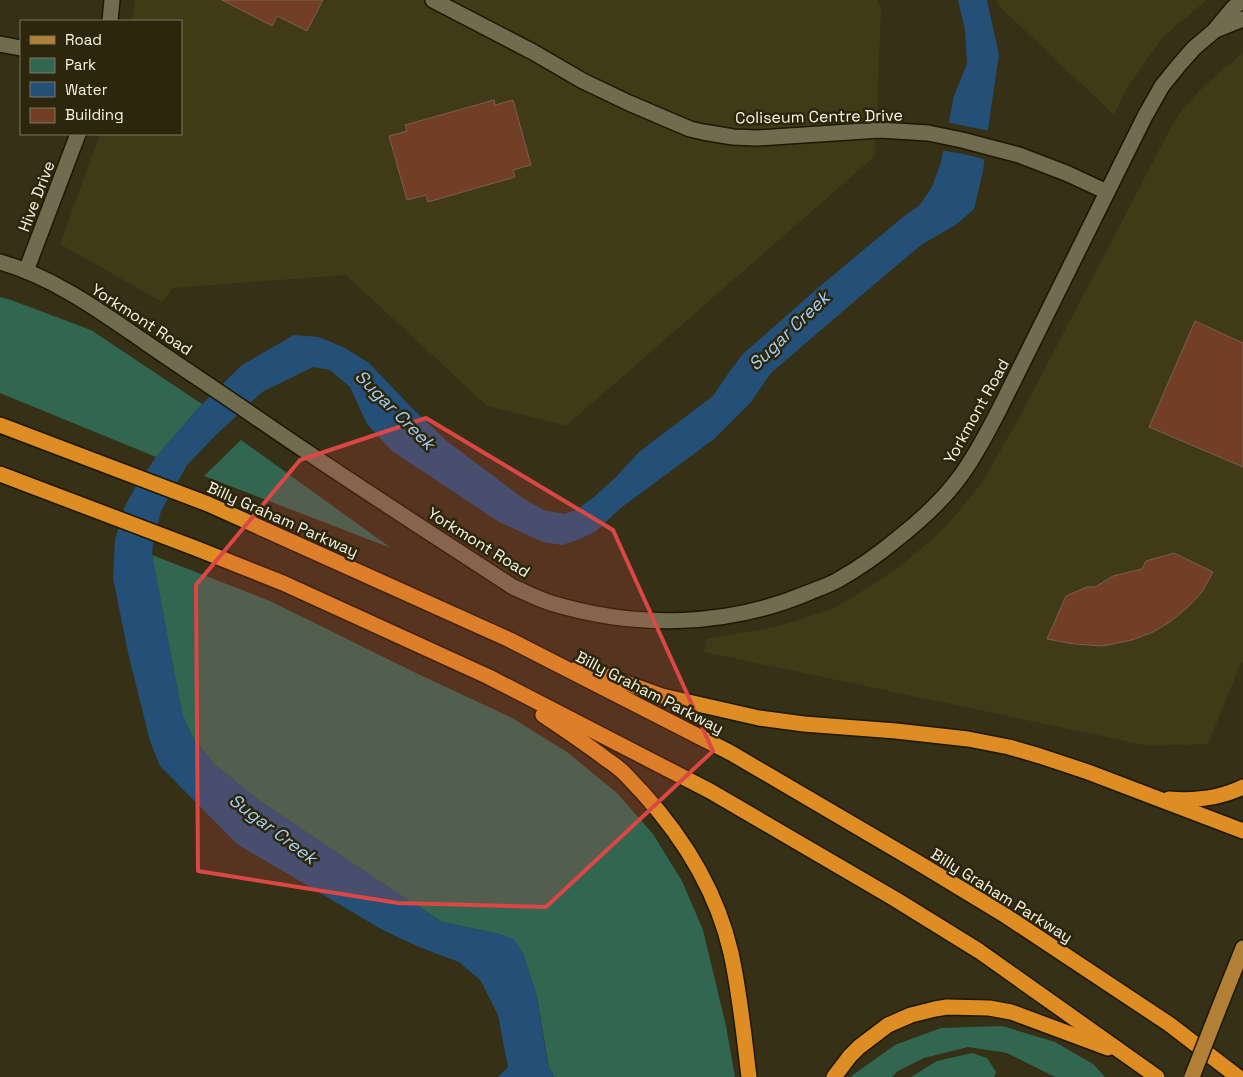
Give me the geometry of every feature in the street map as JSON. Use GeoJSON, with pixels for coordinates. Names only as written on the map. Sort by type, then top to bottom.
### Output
{"type":"FeatureCollection","features":[{"type":"Feature","properties":{"kind":"highway","name":"Billy Graham Parkway"},"geometry":{"type":"LineString","coordinates":[[0,425],[208,504],[510,640],[731,753],[1003,914],[1169,1024],[1238,1077]]}},
{"type":"Feature","properties":{"kind":"highway"},"geometry":{"type":"LineString","coordinates":[[0,474],[283,583],[488,678],[710,791],[979,951],[1157,1077]]}},
{"type":"Feature","properties":{"kind":"highway"},"geometry":{"type":"LineString","coordinates":[[510,640],[662,696],[759,718],[968,739],[1001,745],[1040,756],[1156,797],[1243,831]]}},
{"type":"Feature","properties":{"kind":"highway"},"geometry":{"type":"LineString","coordinates":[[488,678],[590,747],[623,772],[676,833],[705,882],[720,916],[731,952],[749,1077]]}},
{"type":"Feature","properties":{"kind":"highway"},"geometry":{"type":"LineString","coordinates":[[1156,797],[1180,800],[1204,798],[1228,793],[1243,787]]}},
{"type":"Feature","properties":{"kind":"highway"},"geometry":{"type":"LineString","coordinates":[[834,1077],[858,1047],[888,1025],[911,1015],[947,1007],[989,1008],[1011,1012],[1128,1056]]}},
{"type":"Feature","properties":{"kind":"main road"},"geometry":{"type":"LineString","coordinates":[[1192,1077],[1243,948]]}},
{"type":"Feature","properties":{"kind":"street"},"geometry":{"type":"LineString","coordinates":[[110,20],[112,0]]}},
{"type":"Feature","properties":{"kind":"street","name":"Coliseum Centre Drive"},"geometry":{"type":"LineString","coordinates":[[433,0],[533,52],[583,81],[690,129],[733,137],[757,138],[880,130],[912,132],[962,140],[1019,155],[1066,173],[1107,192]]}},
{"type":"Feature","properties":{"kind":"street","name":"Yorkmont Road"},"geometry":{"type":"LineString","coordinates":[[0,262],[26,271],[72,294],[513,587],[550,603],[599,615],[640,620],[694,621],[747,613],[790,601],[837,581],[883,551],[918,523],[959,478],[999,410],[1145,116],[1162,86],[1194,48],[1242,0]]}},
{"type":"Feature","properties":{"kind":"street","name":"Yorkmont Road"},"geometry":{"type":"LineString","coordinates":[[1214,30],[1243,19]]}},
{"type":"Feature","properties":{"kind":"street"},"geometry":{"type":"LineString","coordinates":[[0,44],[20,48]]}},
{"type":"Feature","properties":{"kind":"street","name":"Hive Drive"},"geometry":{"type":"LineString","coordinates":[[26,271],[78,135]]}},
{"type":"Feature","properties":{"kind":"highlighted area"},"geometry":{"type":"Polygon","coordinates":[[[426,418],[613,530],[713,751],[546,907],[398,903],[198,871],[196,585],[300,460],[426,418]]]}},
{"type":"Feature","properties":{"kind":"shaded area"},"geometry":{"type":"Polygon","coordinates":[[[135,0],[877,0],[881,8],[875,156],[566,426],[487,406],[346,275],[173,288],[162,302],[60,244],[100,135],[182,135],[182,20],[132,20],[135,0]]]}},
{"type":"Feature","properties":{"kind":"shaded area"},"geometry":{"type":"Polygon","coordinates":[[[997,0],[1207,0],[1163,37],[1127,88],[1114,115],[999,6],[997,0]]]}},
{"type":"Feature","properties":{"kind":"shaded area"},"geometry":{"type":"Polygon","coordinates":[[[1243,53],[1243,662],[1208,744],[1149,746],[704,652],[707,639],[779,626],[835,608],[897,569],[944,529],[981,484],[1018,420],[1179,114],[1198,92],[1243,53]]]}},
{"type":"Feature","properties":{"kind":"green space"},"geometry":{"type":"Polygon","coordinates":[[[0,297],[91,330],[202,404],[156,457],[0,393],[0,297]]]}},
{"type":"Feature","properties":{"kind":"green space"},"geometry":{"type":"Polygon","coordinates":[[[241,440],[391,548],[204,476],[241,440]]]}},
{"type":"Feature","properties":{"kind":"green space"},"geometry":{"type":"Polygon","coordinates":[[[152,555],[270,601],[512,718],[567,752],[617,793],[653,834],[682,881],[703,930],[726,1026],[735,1077],[555,1077],[549,1068],[537,997],[523,953],[499,934],[442,922],[379,881],[260,801],[215,765],[192,736],[182,714],[152,555]]]}},
{"type":"Feature","properties":{"kind":"green space"},"geometry":{"type":"Polygon","coordinates":[[[1002,1026],[1055,1042],[1093,1064],[1105,1077],[1055,1077],[1007,1053],[968,1047],[924,1058],[898,1071],[892,1077],[850,1077],[895,1045],[941,1028],[1002,1026]]]}},
{"type":"Feature","properties":{"kind":"green space"},"geometry":{"type":"Polygon","coordinates":[[[972,1053],[987,1058],[996,1072],[994,1077],[911,1077],[937,1061],[972,1053]]]}},
{"type":"Feature","properties":{"kind":"water","name":"Sugar Creek"},"geometry":{"type":"Polygon","coordinates":[[[958,0],[987,0],[999,55],[983,171],[974,209],[957,224],[921,245],[856,300],[771,373],[751,402],[714,439],[622,507],[596,531],[562,545],[543,542],[499,522],[392,451],[367,424],[350,387],[330,370],[313,367],[262,392],[216,435],[187,465],[161,511],[152,555],[182,713],[192,736],[215,765],[260,801],[442,922],[514,939],[523,953],[537,997],[549,1068],[555,1077],[498,1077],[508,1067],[498,1015],[481,981],[459,962],[419,947],[381,929],[237,844],[160,766],[150,741],[129,657],[113,578],[115,540],[125,506],[156,457],[202,404],[242,365],[294,335],[319,337],[345,348],[369,363],[448,442],[524,499],[544,510],[564,514],[576,510],[616,477],[639,452],[713,396],[743,354],[819,287],[920,205],[932,187],[941,162],[954,96],[967,64],[965,30],[958,0]]]}},
{"type":"Feature","properties":{"kind":"pier"},"geometry":{"type":"Polygon","coordinates":[[[946,122],[990,131],[987,160],[941,150],[946,122]]]}},
{"type":"Feature","properties":{"kind":"building"},"geometry":{"type":"Polygon","coordinates":[[[222,0],[323,0],[307,31],[277,16],[272,26],[222,0]]]}},
{"type":"Feature","properties":{"kind":"building"},"geometry":{"type":"Polygon","coordinates":[[[494,100],[495,105],[513,100],[531,165],[513,170],[515,177],[428,202],[426,195],[407,200],[389,136],[407,131],[405,125],[494,100]]]}},
{"type":"Feature","properties":{"kind":"building"},"geometry":{"type":"Polygon","coordinates":[[[1195,321],[1243,343],[1243,467],[1149,427],[1195,321]]]}},
{"type":"Feature","properties":{"kind":"building"},"geometry":{"type":"Polygon","coordinates":[[[1174,553],[1213,572],[1202,592],[1170,622],[1153,632],[1132,640],[1103,646],[1074,644],[1047,639],[1066,596],[1087,587],[1095,587],[1113,576],[1142,569],[1146,561],[1174,553]]]}}]}
